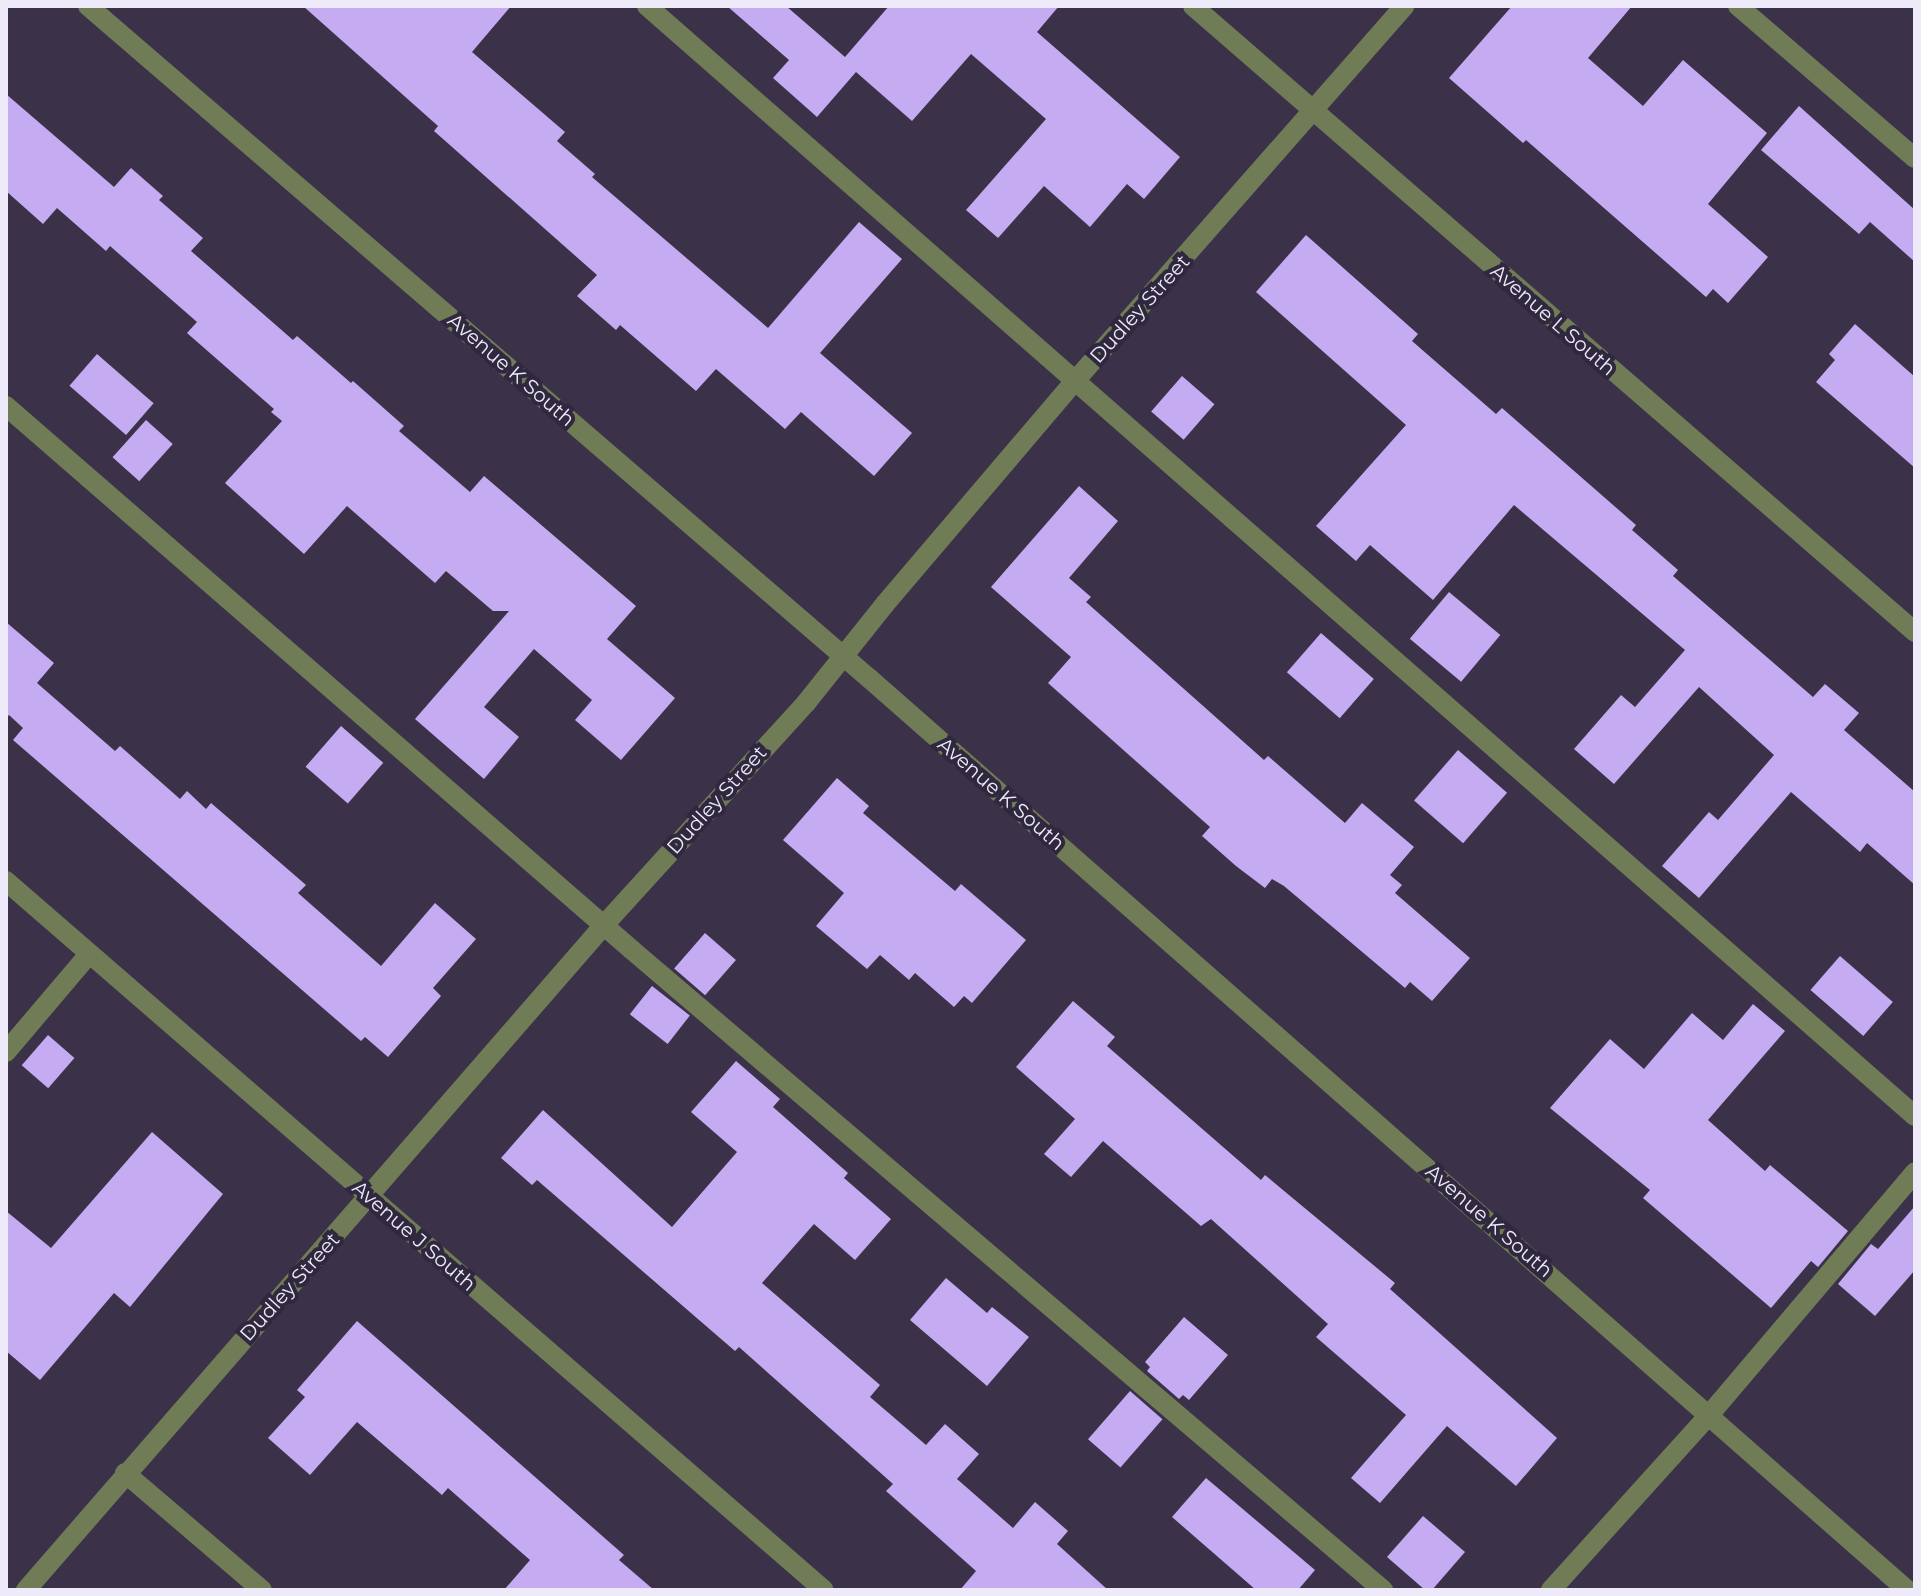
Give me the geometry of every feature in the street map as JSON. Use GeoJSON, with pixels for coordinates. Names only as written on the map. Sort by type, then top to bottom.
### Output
{"type":"FeatureCollection","features":[{"type":"Feature","properties":{"kind":"street","name":"Avenue K South"},"geometry":{"type":"LineString","coordinates":[[88,6],[842,655],[1907,1590]]}},
{"type":"Feature","properties":{"kind":"street"},"geometry":{"type":"LineString","coordinates":[[647,6],[1915,1116]]}},
{"type":"Feature","properties":{"kind":"street","name":"Avenue L South"},"geometry":{"type":"LineString","coordinates":[[1193,6],[1915,632]]}},
{"type":"Feature","properties":{"kind":"street","name":"Dudley Street"},"geometry":{"type":"LineString","coordinates":[[26,1590],[604,925],[806,703],[842,655],[1075,381],[1404,6]]}},
{"type":"Feature","properties":{"kind":"street"},"geometry":{"type":"LineString","coordinates":[[1738,6],[1915,158]]}},
{"type":"Feature","properties":{"kind":"street"},"geometry":{"type":"LineString","coordinates":[[6,406],[604,925],[1383,1590]]}},
{"type":"Feature","properties":{"kind":"street","name":"Avenue J South"},"geometry":{"type":"LineString","coordinates":[[6,881],[824,1590]]}},
{"type":"Feature","properties":{"kind":"street"},"geometry":{"type":"LineString","coordinates":[[6,1052],[89,954]]}},
{"type":"Feature","properties":{"kind":"street"},"geometry":{"type":"LineString","coordinates":[[1551,1590],[1710,1414],[1915,1172]]}},
{"type":"Feature","properties":{"kind":"street"},"geometry":{"type":"LineString","coordinates":[[125,1473],[262,1590]]}},
{"type":"Feature","properties":{"kind":"building"},"geometry":{"type":"Polygon","coordinates":[[[303,6],[511,6],[472,52],[565,132],[557,141],[595,174],[592,177],[768,328],[859,222],[902,259],[820,353],[912,433],[874,476],[801,412],[785,429],[716,369],[696,391],[620,325],[616,330],[577,296],[597,275],[434,131],[438,126],[303,6]]]}},
{"type":"Feature","properties":{"kind":"building"},"geometry":{"type":"Polygon","coordinates":[[[727,6],[786,6],[845,57],[889,6],[1059,6],[1037,32],[1180,157],[1144,199],[1127,184],[1090,227],[1044,186],[998,238],[966,210],[1046,119],[971,54],[912,121],[856,72],[817,117],[773,78],[789,60],[727,6]]]}},
{"type":"Feature","properties":{"kind":"building"},"geometry":{"type":"Polygon","coordinates":[[[1512,6],[1632,6],[1588,58],[1643,106],[1683,60],[1767,133],[1708,204],[1768,257],[1728,303],[1713,289],[1706,297],[1526,140],[1523,143],[1449,78],[1512,6]]]}},
{"type":"Feature","properties":{"kind":"building"},"geometry":{"type":"Polygon","coordinates":[[[6,94],[114,187],[131,168],[163,196],[159,200],[203,238],[191,251],[293,340],[297,336],[351,383],[353,381],[404,426],[399,431],[470,492],[484,476],[636,606],[607,639],[675,698],[621,760],[575,720],[592,700],[534,649],[484,707],[519,737],[484,779],[415,719],[509,611],[493,611],[446,571],[435,583],[347,506],[304,554],[225,483],[282,421],[271,412],[274,409],[187,333],[197,322],[110,246],[106,251],[57,208],[43,224],[6,191],[6,94]]]}},
{"type":"Feature","properties":{"kind":"building"},"geometry":{"type":"Polygon","coordinates":[[[1799,106],[1915,210],[1915,262],[1870,222],[1859,234],[1761,150],[1799,106]]]}},
{"type":"Feature","properties":{"kind":"building"},"geometry":{"type":"Polygon","coordinates":[[[1306,235],[1418,334],[1412,341],[1496,414],[1502,408],[1636,525],[1632,530],[1678,570],[1673,576],[1813,697],[1825,684],[1859,713],[1844,730],[1915,792],[1915,885],[1867,843],[1860,852],[1791,792],[1699,898],[1662,866],[1709,812],[1718,820],[1774,755],[1699,687],[1614,784],[1574,749],[1621,695],[1635,707],[1685,650],[1514,505],[1433,600],[1370,545],[1356,561],[1316,526],[1406,425],[1256,292],[1306,235]]]}},
{"type":"Feature","properties":{"kind":"building"},"geometry":{"type":"Polygon","coordinates":[[[1855,324],[1915,377],[1915,468],[1816,382],[1835,360],[1829,354],[1855,324]]]}},
{"type":"Feature","properties":{"kind":"building"},"geometry":{"type":"Polygon","coordinates":[[[97,354],[154,403],[126,435],[69,386],[97,354]]]}},
{"type":"Feature","properties":{"kind":"building"},"geometry":{"type":"Polygon","coordinates":[[[1182,376],[1214,404],[1184,440],[1151,411],[1182,376]]]}},
{"type":"Feature","properties":{"kind":"building"},"geometry":{"type":"Polygon","coordinates":[[[146,420],[173,444],[139,481],[113,457],[146,420]]]}},
{"type":"Feature","properties":{"kind":"building"},"geometry":{"type":"Polygon","coordinates":[[[1079,486],[1118,521],[1069,578],[1091,597],[1086,602],[1264,760],[1268,756],[1345,823],[1362,803],[1414,847],[1390,875],[1402,885],[1395,893],[1470,958],[1432,1001],[1410,982],[1405,988],[1284,886],[1272,879],[1265,888],[1236,866],[1202,836],[1210,827],[1048,683],[1071,657],[991,587],[1079,486]]]}},
{"type":"Feature","properties":{"kind":"building"},"geometry":{"type":"Polygon","coordinates":[[[1449,592],[1500,635],[1461,682],[1410,639],[1449,592]]]}},
{"type":"Feature","properties":{"kind":"building"},"geometry":{"type":"Polygon","coordinates":[[[6,622],[54,663],[37,683],[115,751],[120,746],[180,799],[187,791],[206,809],[211,803],[306,885],[298,893],[381,966],[435,903],[476,939],[433,988],[441,996],[388,1057],[365,1037],[361,1041],[13,740],[23,728],[9,715],[6,718],[6,622]]]}},
{"type":"Feature","properties":{"kind":"building"},"geometry":{"type":"Polygon","coordinates":[[[1321,633],[1374,679],[1340,718],[1287,672],[1321,633]]]}},
{"type":"Feature","properties":{"kind":"building"},"geometry":{"type":"Polygon","coordinates":[[[341,726],[383,763],[348,803],[306,767],[341,726]]]}},
{"type":"Feature","properties":{"kind":"building"},"geometry":{"type":"Polygon","coordinates":[[[1458,750],[1507,793],[1463,843],[1414,801],[1458,750]]]}},
{"type":"Feature","properties":{"kind":"building"},"geometry":{"type":"Polygon","coordinates":[[[837,778],[869,806],[863,813],[955,891],[961,884],[1026,940],[972,1003],[964,996],[954,1007],[915,973],[909,980],[880,955],[867,969],[816,926],[844,893],[783,840],[837,778]]]}},
{"type":"Feature","properties":{"kind":"building"},"geometry":{"type":"Polygon","coordinates":[[[705,933],[736,960],[705,995],[674,968],[705,933]]]}},
{"type":"Feature","properties":{"kind":"building"},"geometry":{"type":"Polygon","coordinates":[[[1840,956],[1893,1002],[1863,1036],[1810,990],[1840,956]]]}},
{"type":"Feature","properties":{"kind":"building"},"geometry":{"type":"Polygon","coordinates":[[[652,986],[690,1016],[668,1044],[630,1014],[652,986]]]}},
{"type":"Feature","properties":{"kind":"building"},"geometry":{"type":"Polygon","coordinates":[[[1073,1001],[1115,1037],[1107,1046],[1261,1180],[1265,1175],[1395,1283],[1390,1289],[1557,1438],[1516,1486],[1447,1426],[1380,1503],[1351,1478],[1406,1415],[1316,1337],[1328,1324],[1211,1219],[1201,1226],[1103,1141],[1071,1177],[1044,1154],[1075,1119],[1016,1067],[1073,1001]]]}},
{"type":"Feature","properties":{"kind":"building"},"geometry":{"type":"Polygon","coordinates":[[[1753,1004],[1785,1031],[1708,1120],[1765,1171],[1770,1165],[1848,1231],[1818,1267],[1811,1261],[1771,1308],[1643,1198],[1650,1190],[1550,1108],[1610,1039],[1644,1069],[1692,1013],[1723,1040],[1753,1004]]]}},
{"type":"Feature","properties":{"kind":"building"},"geometry":{"type":"Polygon","coordinates":[[[48,1035],[74,1058],[48,1088],[22,1065],[48,1035]]]}},
{"type":"Feature","properties":{"kind":"building"},"geometry":{"type":"Polygon","coordinates":[[[736,1061],[780,1099],[773,1107],[848,1173],[844,1178],[891,1219],[855,1260],[814,1224],[762,1283],[880,1385],[870,1397],[926,1445],[945,1424],[979,1454],[957,1479],[1013,1528],[1035,1502],[1068,1531],[1057,1544],[1108,1590],[960,1590],[976,1571],[886,1491],[893,1484],[739,1347],[735,1351],[537,1180],[532,1185],[501,1158],[543,1110],[672,1227],[737,1152],[691,1112],[736,1061]]]}},
{"type":"Feature","properties":{"kind":"building"},"geometry":{"type":"Polygon","coordinates":[[[152,1132],[223,1194],[130,1307],[114,1293],[40,1380],[6,1351],[6,1211],[51,1248],[152,1132]]]}},
{"type":"Feature","properties":{"kind":"building"},"geometry":{"type":"Polygon","coordinates":[[[1915,1206],[1915,1270],[1875,1316],[1838,1284],[1871,1244],[1878,1249],[1915,1206]]]}},
{"type":"Feature","properties":{"kind":"building"},"geometry":{"type":"Polygon","coordinates":[[[946,1278],[987,1313],[992,1307],[1029,1337],[987,1386],[910,1320],[946,1278]]]}},
{"type":"Feature","properties":{"kind":"building"},"geometry":{"type":"Polygon","coordinates":[[[1184,1317],[1228,1355],[1189,1400],[1183,1395],[1179,1399],[1147,1371],[1150,1367],[1145,1362],[1184,1317]]]}},
{"type":"Feature","properties":{"kind":"building"},"geometry":{"type":"Polygon","coordinates":[[[357,1321],[624,1555],[619,1560],[654,1590],[504,1590],[530,1560],[448,1488],[442,1495],[357,1422],[310,1475],[268,1438],[305,1397],[297,1390],[357,1321]]]}},
{"type":"Feature","properties":{"kind":"building"},"geometry":{"type":"Polygon","coordinates":[[[1130,1391],[1162,1419],[1120,1468],[1088,1439],[1130,1391]]]}},
{"type":"Feature","properties":{"kind":"building"},"geometry":{"type":"Polygon","coordinates":[[[1206,1478],[1315,1570],[1298,1590],[1256,1590],[1172,1517],[1206,1478]]]}},
{"type":"Feature","properties":{"kind":"building"},"geometry":{"type":"Polygon","coordinates":[[[1423,1516],[1465,1552],[1432,1590],[1425,1590],[1387,1557],[1423,1516]]]}}]}
